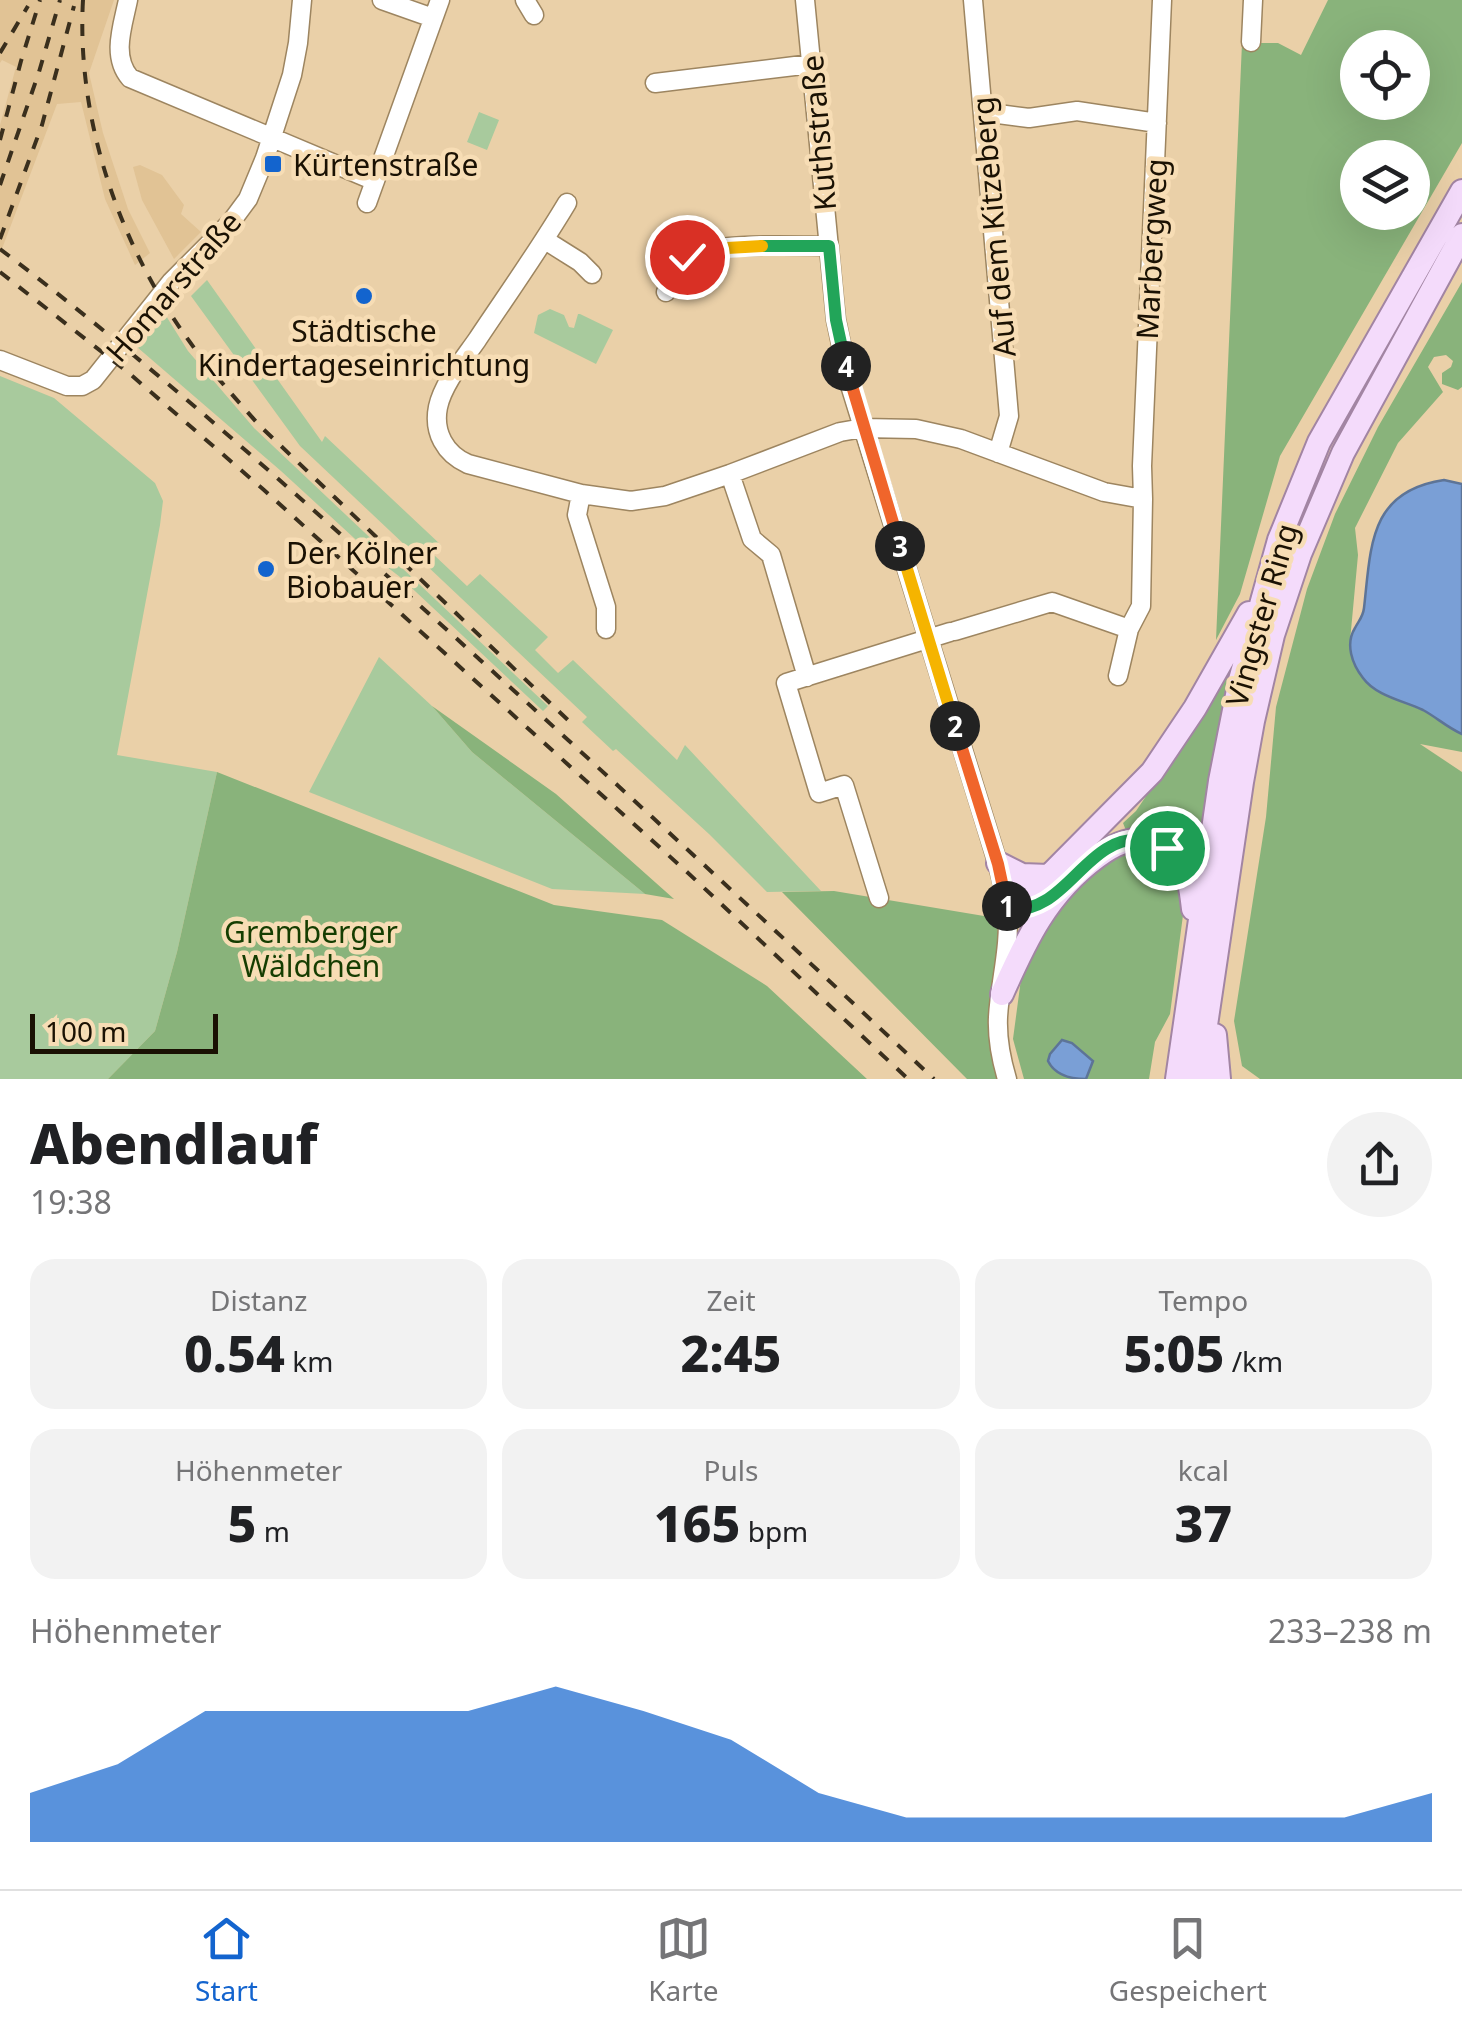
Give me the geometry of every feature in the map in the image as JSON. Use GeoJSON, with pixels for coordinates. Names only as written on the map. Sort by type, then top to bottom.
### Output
{"type":"FeatureCollection","features":[{"type":"Feature","properties":{"kind":"main road","name":"Vingster Ring"},"geometry":{"type":"LineString","coordinates":[[1177,1079],[1220,780],[1240,680],[1279,540],[1319,442],[1462,192]]}},
{"type":"Feature","properties":{"kind":"main road","name":"Vingster Ring"},"geometry":{"type":"LineString","coordinates":[[1198,1079],[1242,782],[1273,635],[1300,554],[1343,453],[1462,235]]}},
{"type":"Feature","properties":{"kind":"main road"},"geometry":{"type":"LineString","coordinates":[[1002,994],[1050,888],[1152,772],[1196,708],[1269,578]]}},
{"type":"Feature","properties":{"kind":"main road"},"geometry":{"type":"LineString","coordinates":[[1007,909],[1022,911],[1110,848],[1129,840],[1146,840],[1181,859],[1190,876],[1196,942]]}},
{"type":"Feature","properties":{"kind":"main road"},"geometry":{"type":"LineString","coordinates":[[998,864],[1050,888]]}},
{"type":"Feature","properties":{"kind":"main road"},"geometry":{"type":"LineString","coordinates":[[1214,971],[1219,1079]]}},
{"type":"Feature","properties":{"kind":"street"},"geometry":{"type":"LineString","coordinates":[[128,0],[120,55],[123,70],[130,78],[375,181]]}},
{"type":"Feature","properties":{"kind":"street","name":"Homarstraße"},"geometry":{"type":"LineString","coordinates":[[0,360],[76,387],[92,380],[172,282],[231,222],[248,199],[272,138],[292,75],[302,0]]}},
{"type":"Feature","properties":{"kind":"street"},"geometry":{"type":"LineString","coordinates":[[366,203],[437,9],[382,0]]}},
{"type":"Feature","properties":{"kind":"street","name":"Kuthstraße"},"geometry":{"type":"LineString","coordinates":[[805,0],[836,320],[849,382],[998,864],[1007,909],[998,1033],[1007,1079]]}},
{"type":"Feature","properties":{"kind":"street","name":"Auf dem Kitzeberg"},"geometry":{"type":"LineString","coordinates":[[973,0],[1009,416],[998,453]]}},
{"type":"Feature","properties":{"kind":"street","name":"Marbergweg"},"geometry":{"type":"LineString","coordinates":[[1118,676],[1128,629],[1141,606],[1142,466],[1162,0]]}},
{"type":"Feature","properties":{"kind":"street"},"geometry":{"type":"LineString","coordinates":[[1251,42],[1253,0]]}},
{"type":"Feature","properties":{"kind":"street"},"geometry":{"type":"LineString","coordinates":[[655,83],[812,64]]}},
{"type":"Feature","properties":{"kind":"street"},"geometry":{"type":"LineString","coordinates":[[983,112],[1029,118],[1077,111],[1157,123]]}},
{"type":"Feature","properties":{"kind":"street"},"geometry":{"type":"LineString","coordinates":[[568,204],[444,390],[438,404],[438,430],[457,460],[581,494],[631,502],[665,496],[840,432],[863,428],[916,429],[998,453],[1104,492],[1143,499]]}},
{"type":"Feature","properties":{"kind":"street"},"geometry":{"type":"LineString","coordinates":[[545,240],[592,274]]}},
{"type":"Feature","properties":{"kind":"street"},"geometry":{"type":"LineString","coordinates":[[666,292],[676,271],[696,252],[752,246],[829,246]]}},
{"type":"Feature","properties":{"kind":"street"},"geometry":{"type":"LineString","coordinates":[[730,474],[752,539],[771,556],[807,676]]}},
{"type":"Feature","properties":{"kind":"street"},"geometry":{"type":"LineString","coordinates":[[581,494],[577,515],[606,607],[606,629]]}},
{"type":"Feature","properties":{"kind":"street"},"geometry":{"type":"LineString","coordinates":[[880,898],[844,786],[819,793],[786,683],[1052,602],[1128,629]]}},
{"type":"Feature","properties":{"kind":"shaded area"},"geometry":{"type":"Polygon","coordinates":[[[0,0],[114,0],[89,73],[103,133],[128,209],[150,253],[135,265],[105,199],[81,102],[57,104],[0,254],[0,125],[16,67],[2,60],[0,63],[0,0]]]}},
{"type":"Feature","properties":{"kind":"shaded area"},"geometry":{"type":"Polygon","coordinates":[[[140,165],[162,175],[184,205],[181,214],[201,232],[174,259],[142,200],[133,167],[140,165]]]}},
{"type":"Feature","properties":{"kind":"green space"},"geometry":{"type":"Polygon","coordinates":[[[1328,0],[1462,0],[1462,143],[1430,198],[1430,140],[1340,140],[1340,230],[1411,230],[1280,456],[1240,594],[1216,640],[1242,43],[1278,43],[1301,55],[1328,0]]]}},
{"type":"Feature","properties":{"kind":"green space"},"geometry":{"type":"Polygon","coordinates":[[[479,112],[499,120],[487,150],[467,142],[479,112]]]}},
{"type":"Feature","properties":{"kind":"green space"},"geometry":{"type":"Polygon","coordinates":[[[207,280],[322,442],[325,436],[441,545],[434,555],[467,586],[480,574],[548,637],[535,650],[558,673],[573,660],[677,760],[685,745],[821,891],[767,892],[709,834],[582,722],[587,717],[300,446],[191,296],[207,280]]]}},
{"type":"Feature","properties":{"kind":"green space"},"geometry":{"type":"Polygon","coordinates":[[[1462,282],[1462,387],[1458,390],[1442,384],[1442,373],[1453,361],[1446,355],[1434,357],[1428,367],[1443,392],[1398,443],[1355,528],[1358,555],[1350,641],[1375,690],[1426,712],[1462,734],[1462,752],[1420,744],[1462,772],[1462,1079],[1260,1079],[1242,1066],[1234,1021],[1266,817],[1276,707],[1307,589],[1335,514],[1378,427],[1462,282]]]}},
{"type":"Feature","properties":{"kind":"green space"},"geometry":{"type":"Polygon","coordinates":[[[550,309],[564,315],[569,327],[574,328],[580,314],[613,330],[596,364],[534,333],[538,315],[550,309]]]}},
{"type":"Feature","properties":{"kind":"green space"},"geometry":{"type":"Polygon","coordinates":[[[163,311],[188,351],[254,428],[548,706],[543,711],[400,577],[137,347],[163,311]]]}},
{"type":"Feature","properties":{"kind":"green space"},"geometry":{"type":"Polygon","coordinates":[[[0,376],[54,398],[155,483],[163,501],[160,525],[117,755],[217,772],[177,952],[155,1031],[108,1079],[0,1079],[0,376]]]}},
{"type":"Feature","properties":{"kind":"green space"},"geometry":{"type":"Polygon","coordinates":[[[1235,653],[1197,868],[1127,833],[1123,823],[1136,811],[1203,712],[1235,653]]]}},
{"type":"Feature","properties":{"kind":"green space"},"geometry":{"type":"Polygon","coordinates":[[[379,657],[432,706],[472,752],[645,894],[552,889],[309,792],[379,657]]]}},
{"type":"Feature","properties":{"kind":"green space"},"geometry":{"type":"Polygon","coordinates":[[[432,706],[556,794],[674,899],[645,894],[472,752],[432,706]]]}},
{"type":"Feature","properties":{"kind":"green space","name":"Gremberger Wäldchen"},"geometry":{"type":"Polygon","coordinates":[[[217,772],[554,905],[662,920],[767,986],[867,1079],[108,1079],[155,1031],[177,952],[217,772]]]}},
{"type":"Feature","properties":{"kind":"green space"},"geometry":{"type":"Polygon","coordinates":[[[1146,845],[1175,864],[1185,900],[1170,1014],[1155,1042],[1149,1079],[1086,1079],[1093,1061],[1063,1040],[1048,1061],[1073,1079],[1024,1079],[1013,1039],[1021,979],[1033,951],[1059,903],[1115,851],[1146,845]]]}},
{"type":"Feature","properties":{"kind":"green space"},"geometry":{"type":"Polygon","coordinates":[[[834,891],[996,918],[1000,947],[1000,1079],[967,1079],[782,892],[834,891]]]}},
{"type":"Feature","properties":{"kind":"water"},"geometry":{"type":"Polygon","coordinates":[[[1444,480],[1462,484],[1462,734],[1369,684],[1356,667],[1350,647],[1363,611],[1378,525],[1401,496],[1419,486],[1444,480]]]}},
{"type":"Feature","properties":{"kind":"water"},"geometry":{"type":"Polygon","coordinates":[[[1062,1040],[1072,1043],[1093,1061],[1086,1079],[1064,1075],[1048,1061],[1062,1040]]]}},
{"type":"Feature","properties":{"kind":"railway"},"geometry":{"type":"LineString","coordinates":[[0,140],[40,0]]}},
{"type":"Feature","properties":{"kind":"railway"},"geometry":{"type":"LineString","coordinates":[[0,185],[60,0]]}},
{"type":"Feature","properties":{"kind":"railway"},"geometry":{"type":"LineString","coordinates":[[83,0],[87,93],[96,139],[126,228],[169,311],[203,359],[259,425],[571,723]]}},
{"type":"Feature","properties":{"kind":"railway"},"geometry":{"type":"LineString","coordinates":[[0,53],[28,6]]}},
{"type":"Feature","properties":{"kind":"railway"},"geometry":{"type":"LineString","coordinates":[[0,239],[42,125],[74,6]]}},
{"type":"Feature","properties":{"kind":"railway"},"geometry":{"type":"LineString","coordinates":[[0,249],[123,347],[302,500],[593,762],[934,1079]]}},
{"type":"Feature","properties":{"kind":"railway"},"geometry":{"type":"LineString","coordinates":[[0,272],[130,374],[264,490],[687,872],[908,1079]]}},
{"type":"Feature","properties":{"kind":"place","name":"Kürtenstraße"},"geometry":{"type":"Point","coordinates":[273,164]}},
{"type":"Feature","properties":{"kind":"place","name":"Städtische Kindertageseinrichtung"},"geometry":{"type":"Point","coordinates":[364,296]}},
{"type":"Feature","properties":{"kind":"place","name":"Der Kölner Biobauer"},"geometry":{"type":"Point","coordinates":[266,569]}},
{"type":"Feature","properties":{"kind":"route"},"geometry":{"type":"LineString","coordinates":[[687,257],[710,249],[829,246],[836,320],[849,382],[998,864],[1007,909],[1022,911],[1051,900],[1084,866],[1129,840],[1146,840],[1167,848]]}}]}
